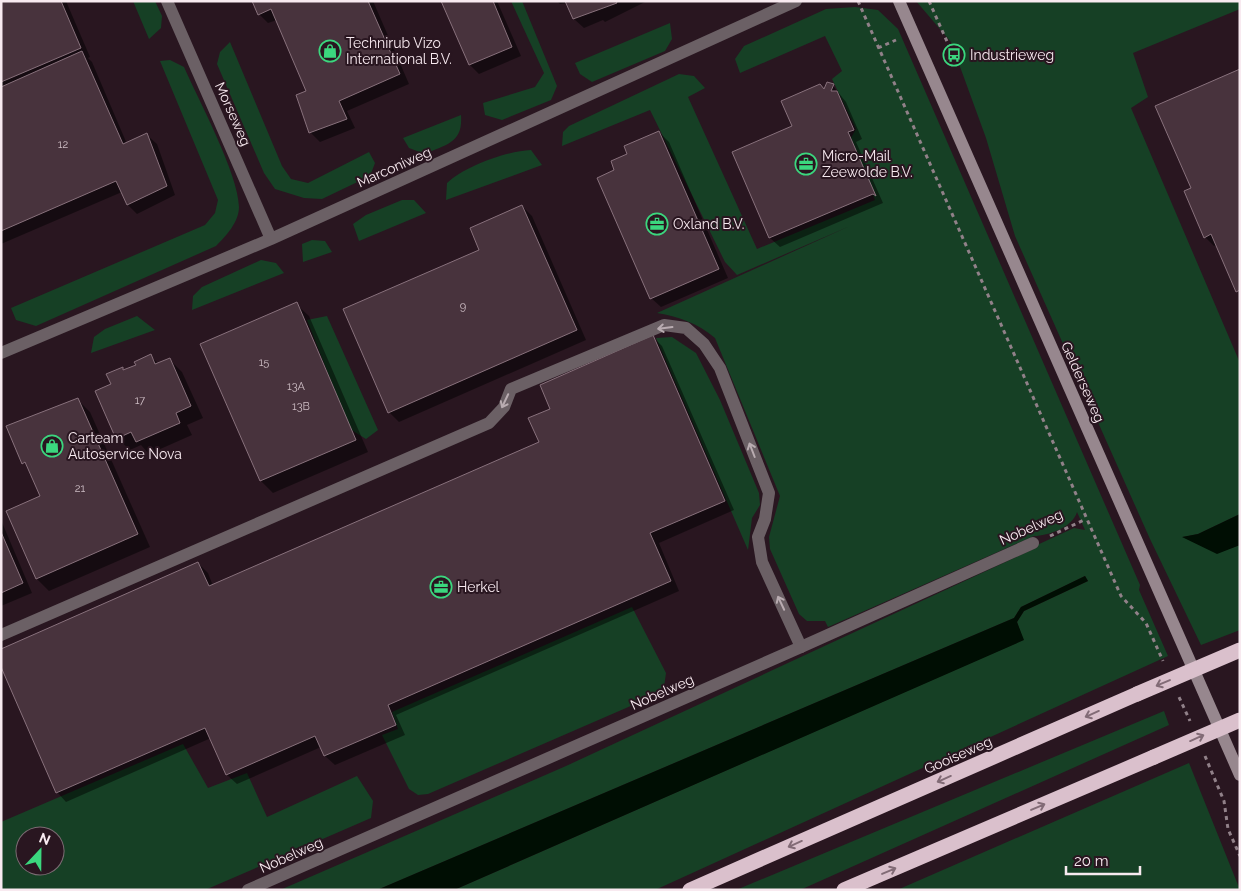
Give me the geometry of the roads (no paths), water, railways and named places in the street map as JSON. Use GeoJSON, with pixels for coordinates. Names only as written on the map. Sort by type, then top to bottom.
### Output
{"type":"FeatureCollection","features":[{"type":"Feature","properties":{"kind":"highway","name":"Gooiseweg"},"geometry":{"type":"LineString","coordinates":[[690,890],[1240,650]]}},
{"type":"Feature","properties":{"kind":"highway"},"geometry":{"type":"LineString","coordinates":[[844,890],[1240,720]]}},
{"type":"Feature","properties":{"kind":"street","name":"Morseweg"},"geometry":{"type":"LineString","coordinates":[[167,1],[271,239]]}},
{"type":"Feature","properties":{"kind":"street","name":"Marconiweg"},"geometry":{"type":"LineString","coordinates":[[1,354],[271,239],[796,1]]}},
{"type":"Feature","properties":{"kind":"street","name":"Gelderseweg"},"geometry":{"type":"LineString","coordinates":[[899,1],[1240,775]]}},
{"type":"Feature","properties":{"kind":"street"},"geometry":{"type":"LineString","coordinates":[[1,635],[489,423],[504,407],[511,389],[664,325],[686,328],[704,344],[720,368],[769,493],[758,537],[761,556],[801,648]]}},
{"type":"Feature","properties":{"kind":"street","name":"Nobelweg"},"geometry":{"type":"LineString","coordinates":[[248,890],[801,648],[1033,543]]}},
{"type":"Feature","properties":{"kind":"place","name":"Technirub Vizo International B.V."},"geometry":{"type":"Point","coordinates":[330,51]}},
{"type":"Feature","properties":{"kind":"place","name":"Industrieweg"},"geometry":{"type":"Point","coordinates":[954,55]}},
{"type":"Feature","properties":{"kind":"place","name":"Micro-Mail Zeewolde B.V."},"geometry":{"type":"Point","coordinates":[806,164]}},
{"type":"Feature","properties":{"kind":"place","name":"Oxland B.V."},"geometry":{"type":"Point","coordinates":[657,224]}},
{"type":"Feature","properties":{"kind":"place","name":"Carteam Autoservice Nova"},"geometry":{"type":"Point","coordinates":[52,446]}},
{"type":"Feature","properties":{"kind":"place","name":"Herkel"},"geometry":{"type":"Point","coordinates":[441,587]}}]}
